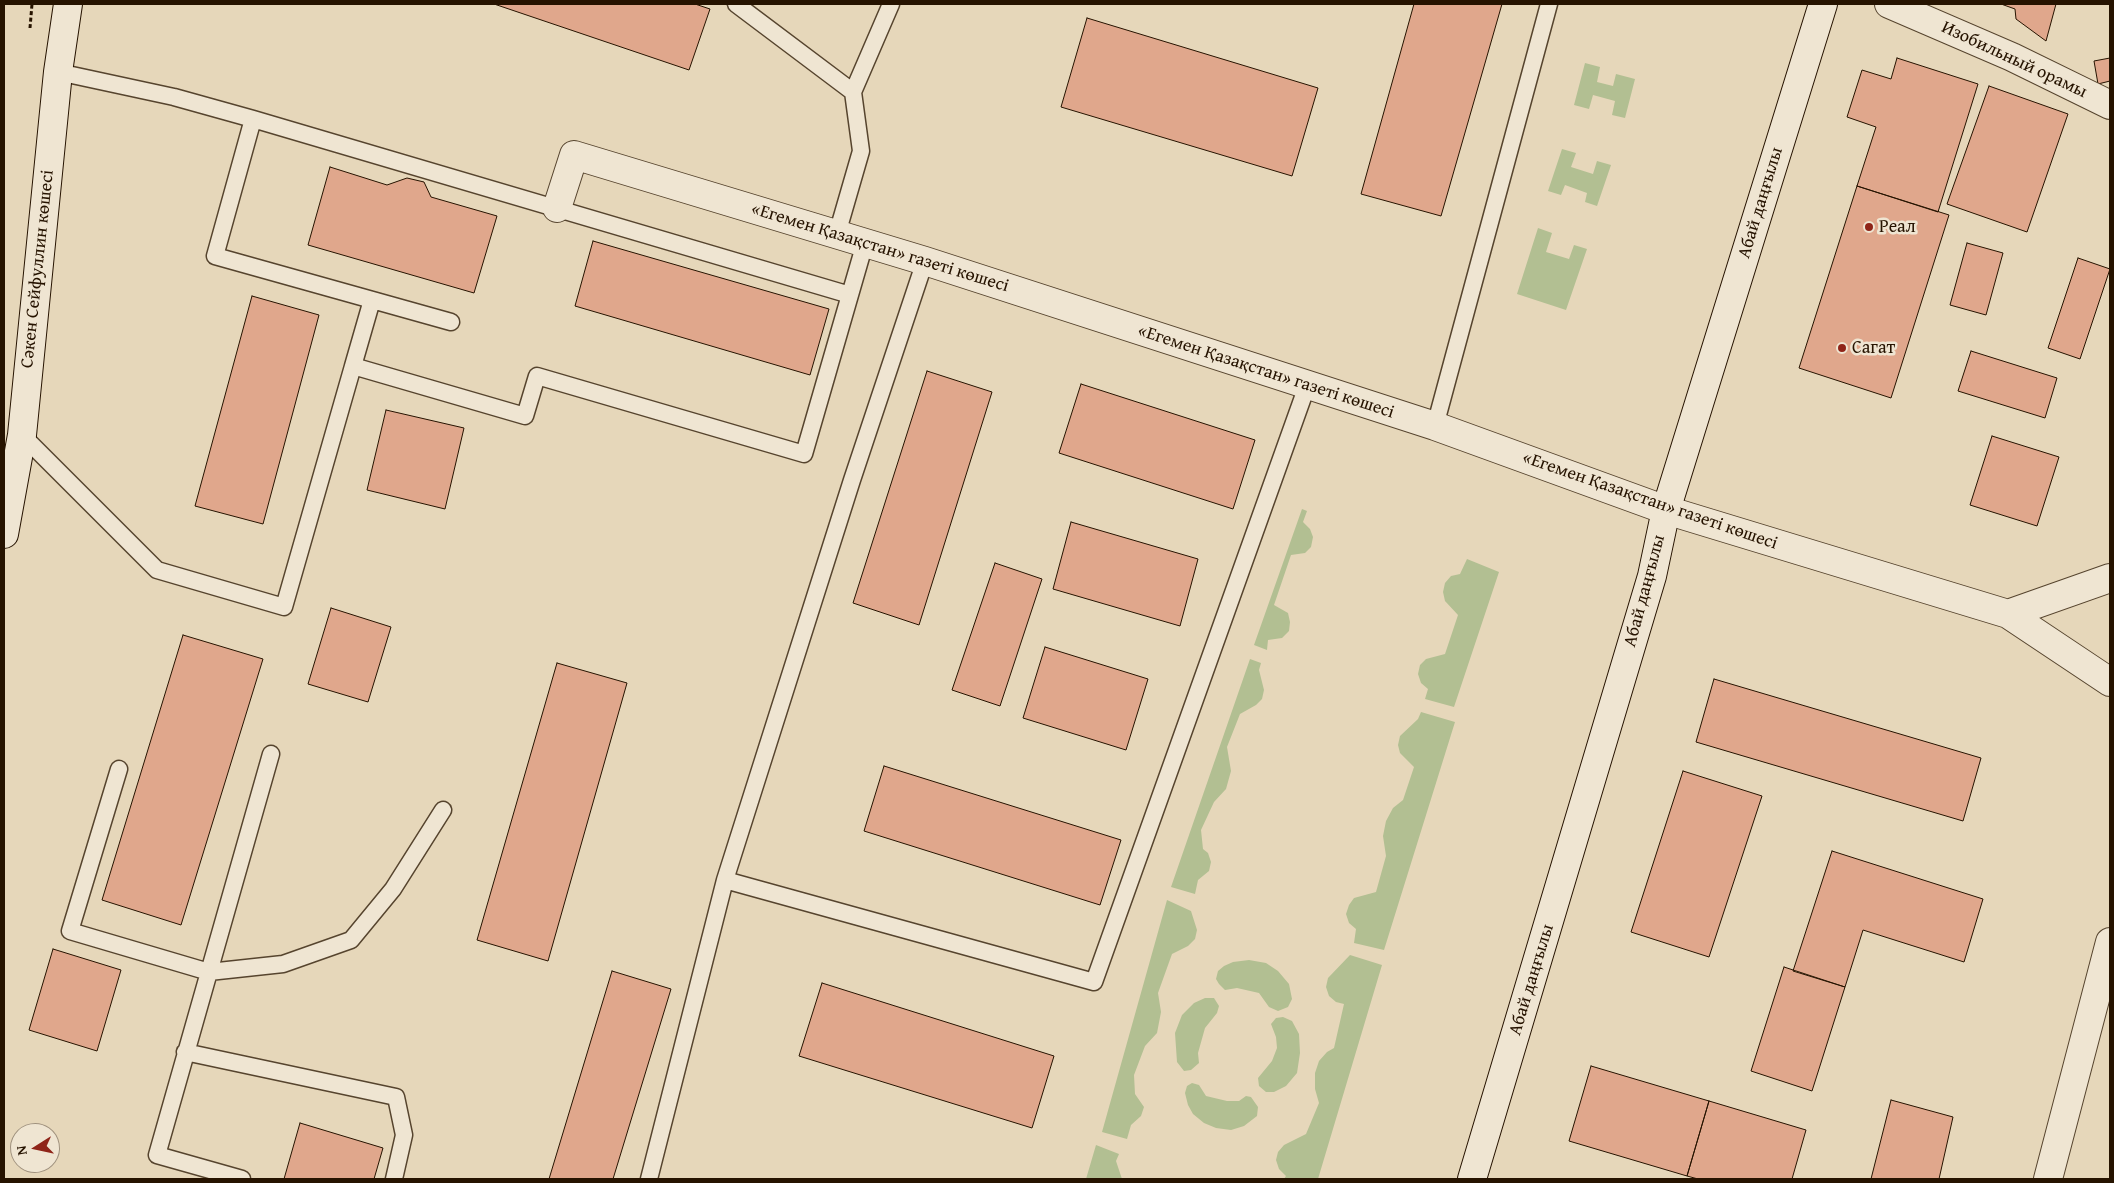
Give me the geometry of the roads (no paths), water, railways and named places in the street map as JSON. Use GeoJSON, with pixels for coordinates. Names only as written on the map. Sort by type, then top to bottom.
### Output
{"type":"FeatureCollection","features":[{"type":"Feature","properties":{"kind":"street","name":"Сәкен Сейфуллин көшесі"},"geometry":{"type":"LineString","coordinates":[[4,534],[22,435],[58,72],[68,4]]}},
{"type":"Feature","properties":{"kind":"street","name":"Абай даңғылы"},"geometry":{"type":"LineString","coordinates":[[1472,1179],[1652,576],[1666,510],[1822,4]]}},
{"type":"Feature","properties":{"kind":"street","name":"Изобильный орамы"},"geometry":{"type":"LineString","coordinates":[[1889,4],[2012,57],[2110,105]]}},
{"type":"Feature","properties":{"kind":"street","name":"«Егемен Қазақстан» газеті көшесі"},"geometry":{"type":"LineString","coordinates":[[556,208],[574,155],[838,234],[1435,426],[1666,510],[2008,614],[2110,682]]}},
{"type":"Feature","properties":{"kind":"street"},"geometry":{"type":"LineString","coordinates":[[2008,614],[2110,578]]}},
{"type":"Feature","properties":{"kind":"street"},"geometry":{"type":"LineString","coordinates":[[2048,1179],[2107,974],[2110,942]]}},
{"type":"Feature","properties":{"kind":"lane"},"geometry":{"type":"LineString","coordinates":[[736,4],[853,92]]}},
{"type":"Feature","properties":{"kind":"lane"},"geometry":{"type":"LineString","coordinates":[[838,234],[861,151],[853,92],[891,4]]}},
{"type":"Feature","properties":{"kind":"lane"},"geometry":{"type":"LineString","coordinates":[[1435,426],[1548,4]]}},
{"type":"Feature","properties":{"kind":"lane"},"geometry":{"type":"LineString","coordinates":[[58,72],[174,97],[253,119],[850,295]]}},
{"type":"Feature","properties":{"kind":"lane"},"geometry":{"type":"LineString","coordinates":[[253,119],[215,256],[451,322]]}},
{"type":"Feature","properties":{"kind":"lane"},"geometry":{"type":"LineString","coordinates":[[353,366],[525,416],[537,376],[804,454],[865,243]]}},
{"type":"Feature","properties":{"kind":"lane"},"geometry":{"type":"LineString","coordinates":[[649,1179],[725,880],[852,480],[925,261]]}},
{"type":"Feature","properties":{"kind":"lane"},"geometry":{"type":"LineString","coordinates":[[22,435],[157,570],[284,606],[372,300]]}},
{"type":"Feature","properties":{"kind":"lane"},"geometry":{"type":"LineString","coordinates":[[725,880],[1094,982],[1307,386]]}},
{"type":"Feature","properties":{"kind":"lane"},"geometry":{"type":"LineString","coordinates":[[242,1179],[157,1154],[271,754]]}},
{"type":"Feature","properties":{"kind":"lane"},"geometry":{"type":"LineString","coordinates":[[119,769],[70,931],[209,972],[283,964],[351,940],[393,889],[442,810]]}},
{"type":"Feature","properties":{"kind":"lane"},"geometry":{"type":"LineString","coordinates":[[186,1052],[396,1097],[404,1135],[394,1179]]}},
{"type":"Feature","properties":{"kind":"place","name":"Реал"},"geometry":{"type":"Point","coordinates":[1869,227]}},
{"type":"Feature","properties":{"kind":"place","name":"Сагат"},"geometry":{"type":"Point","coordinates":[1842,348]}}]}
